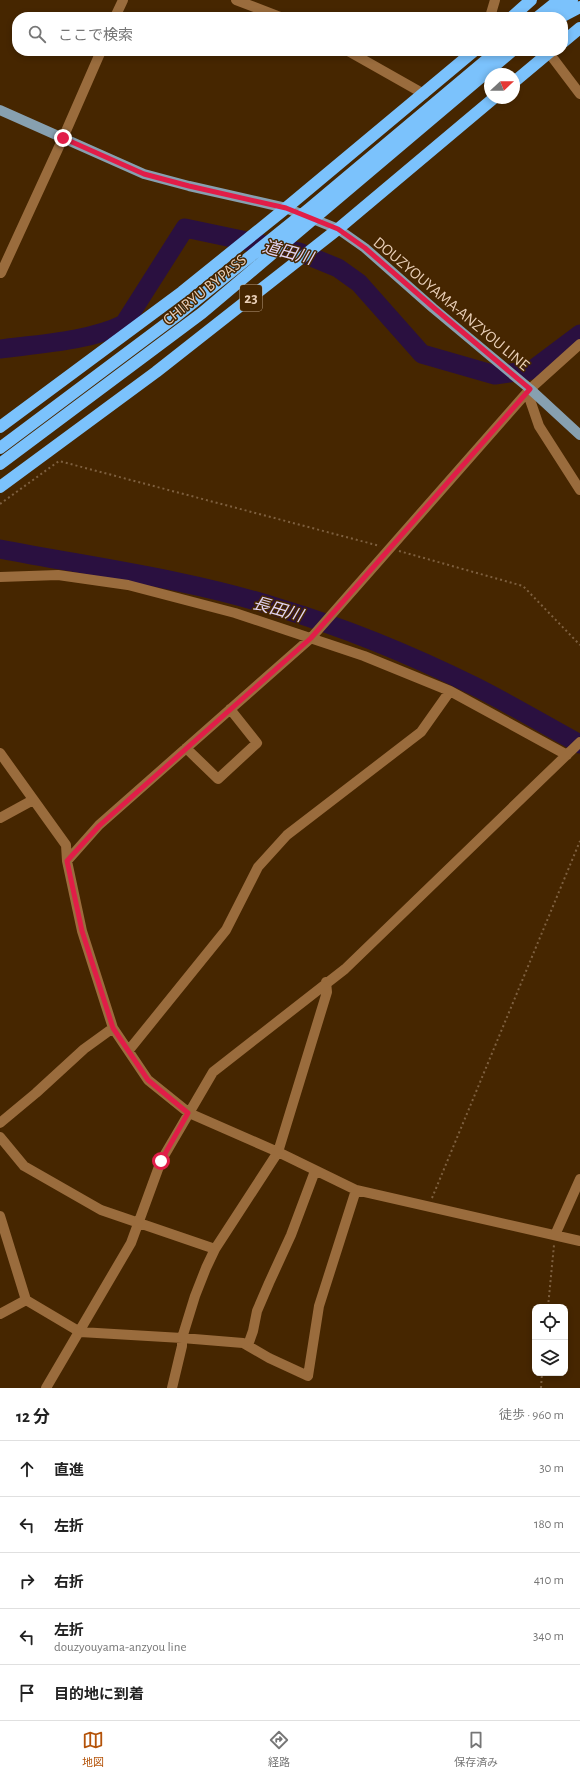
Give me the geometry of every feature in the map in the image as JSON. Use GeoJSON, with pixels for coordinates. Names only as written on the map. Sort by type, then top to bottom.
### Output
{"type":"FeatureCollection","features":[{"type":"Feature","properties":{"kind":"highway"},"geometry":{"type":"LineString","coordinates":[[518,12],[531,0]]}},
{"type":"Feature","properties":{"kind":"highway"},"geometry":{"type":"LineString","coordinates":[[535,12],[548,0]]}},
{"type":"Feature","properties":{"kind":"highway"},"geometry":{"type":"LineString","coordinates":[[544,12],[559,0]]}},
{"type":"Feature","properties":{"kind":"highway"},"geometry":{"type":"LineString","coordinates":[[558,12],[572,0]]}},
{"type":"Feature","properties":{"kind":"highway"},"geometry":{"type":"LineString","coordinates":[[568,13],[580,7]]}},
{"type":"Feature","properties":{"kind":"highway"},"geometry":{"type":"LineString","coordinates":[[568,38],[580,28]]}},
{"type":"Feature","properties":{"kind":"highway"},"geometry":{"type":"LineString","coordinates":[[0,427],[182,292],[286,208],[468,56]]}},
{"type":"Feature","properties":{"kind":"highway","name":"CHIRYU BYPASS"},"geometry":{"type":"LineString","coordinates":[[0,448],[175,317],[309,209],[490,56]]}},
{"type":"Feature","properties":{"kind":"highway","name":"CHIRYU BYPASS"},"geometry":{"type":"LineString","coordinates":[[0,464],[202,313],[506,56]]}},
{"type":"Feature","properties":{"kind":"highway"},"geometry":{"type":"LineString","coordinates":[[520,77],[545,56]]}},
{"type":"Feature","properties":{"kind":"highway","name":"23"},"geometry":{"type":"LineString","coordinates":[[0,487],[156,372],[338,229],[487,104]]}},
{"type":"Feature","properties":{"kind":"main road","name":"DOUZYOUYAMA-ANZYOU LINE"},"geometry":{"type":"LineString","coordinates":[[0,110],[144,174],[286,208],[338,229],[365,248],[580,435]]}},
{"type":"Feature","properties":{"kind":"street"},"geometry":{"type":"LineString","coordinates":[[117,12],[123,0]]}},
{"type":"Feature","properties":{"kind":"street"},"geometry":{"type":"LineString","coordinates":[[236,0],[267,12]]}},
{"type":"Feature","properties":{"kind":"street"},"geometry":{"type":"LineString","coordinates":[[491,12],[495,0]]}},
{"type":"Feature","properties":{"kind":"street"},"geometry":{"type":"LineString","coordinates":[[1,273],[99,56]]}},
{"type":"Feature","properties":{"kind":"street"},"geometry":{"type":"LineString","coordinates":[[357,56],[424,94]]}},
{"type":"Feature","properties":{"kind":"street"},"geometry":{"type":"LineString","coordinates":[[553,56],[580,94]]}},
{"type":"Feature","properties":{"kind":"street"},"geometry":{"type":"LineString","coordinates":[[67,861],[99,826],[311,638],[389,548],[529,392],[580,344]]}},
{"type":"Feature","properties":{"kind":"street"},"geometry":{"type":"LineString","coordinates":[[529,392],[540,426],[580,490]]}},
{"type":"Feature","properties":{"kind":"street"},"geometry":{"type":"LineString","coordinates":[[0,577],[58,575],[128,586],[235,613],[364,656],[450,691],[567,755]]}},
{"type":"Feature","properties":{"kind":"street"},"geometry":{"type":"LineString","coordinates":[[129,1050],[226,930],[258,867],[287,835],[421,732],[450,691]]}},
{"type":"Feature","properties":{"kind":"street"},"geometry":{"type":"LineString","coordinates":[[186,748],[218,779],[257,743],[230,709]]}},
{"type":"Feature","properties":{"kind":"street"},"geometry":{"type":"LineString","coordinates":[[46,1388],[131,1243],[161,1161],[213,1072],[326,982],[345,969],[580,742]]}},
{"type":"Feature","properties":{"kind":"street"},"geometry":{"type":"LineString","coordinates":[[0,753],[66,845],[67,861],[82,931],[113,1028],[148,1080],[188,1113],[278,1152],[356,1190],[580,1241]]}},
{"type":"Feature","properties":{"kind":"street"},"geometry":{"type":"LineString","coordinates":[[0,818],[33,800]]}},
{"type":"Feature","properties":{"kind":"street"},"geometry":{"type":"LineString","coordinates":[[172,1388],[182,1346],[182,1338],[195,1296],[215,1249],[278,1152],[327,992],[326,982]]}},
{"type":"Feature","properties":{"kind":"street"},"geometry":{"type":"LineString","coordinates":[[0,1123],[36,1093],[84,1049],[113,1028]]}},
{"type":"Feature","properties":{"kind":"street"},"geometry":{"type":"LineString","coordinates":[[0,1137],[24,1166],[39,1176],[101,1210],[215,1249]]}},
{"type":"Feature","properties":{"kind":"street"},"geometry":{"type":"LineString","coordinates":[[248,1346],[254,1331],[257,1311],[268,1283],[291,1235],[315,1171]]}},
{"type":"Feature","properties":{"kind":"street"},"geometry":{"type":"LineString","coordinates":[[555,1235],[580,1179]]}},
{"type":"Feature","properties":{"kind":"street"},"geometry":{"type":"LineString","coordinates":[[0,1216],[26,1300],[80,1332],[243,1343],[269,1358],[308,1376],[318,1306],[356,1190]]}},
{"type":"Feature","properties":{"kind":"street"},"geometry":{"type":"LineString","coordinates":[[0,1314],[26,1300]]}},
{"type":"Feature","properties":{"kind":"path"},"geometry":{"type":"LineString","coordinates":[[0,504],[59,461],[389,548],[523,586],[580,645]]}},
{"type":"Feature","properties":{"kind":"path"},"geometry":{"type":"LineString","coordinates":[[428,1206],[580,841]]}},
{"type":"Feature","properties":{"kind":"path"},"geometry":{"type":"LineString","coordinates":[[548,1304],[555,1235]]}},
{"type":"Feature","properties":{"kind":"path"},"geometry":{"type":"LineString","coordinates":[[541,1388],[542,1376]]}},
{"type":"Feature","properties":{"kind":"waterway","name":"道田川"},"geometry":{"type":"LineString","coordinates":[[0,349],[80,338],[111,330],[124,324],[185,228],[299,252],[338,268],[359,283],[422,354],[495,375],[532,370],[580,334]]}},
{"type":"Feature","properties":{"kind":"waterway","name":"長田川"},"geometry":{"type":"LineString","coordinates":[[0,549],[175,581],[245,598],[329,624],[402,653],[474,686],[580,744]]}},
{"type":"Feature","properties":{"kind":"route"},"geometry":{"type":"LineString","coordinates":[[63,138],[144,174],[286,208],[338,229],[365,248],[530,389],[528,394],[335,609],[311,638],[99,826],[67,861],[82,931],[113,1028],[148,1080],[188,1113],[161,1161]]}}]}
